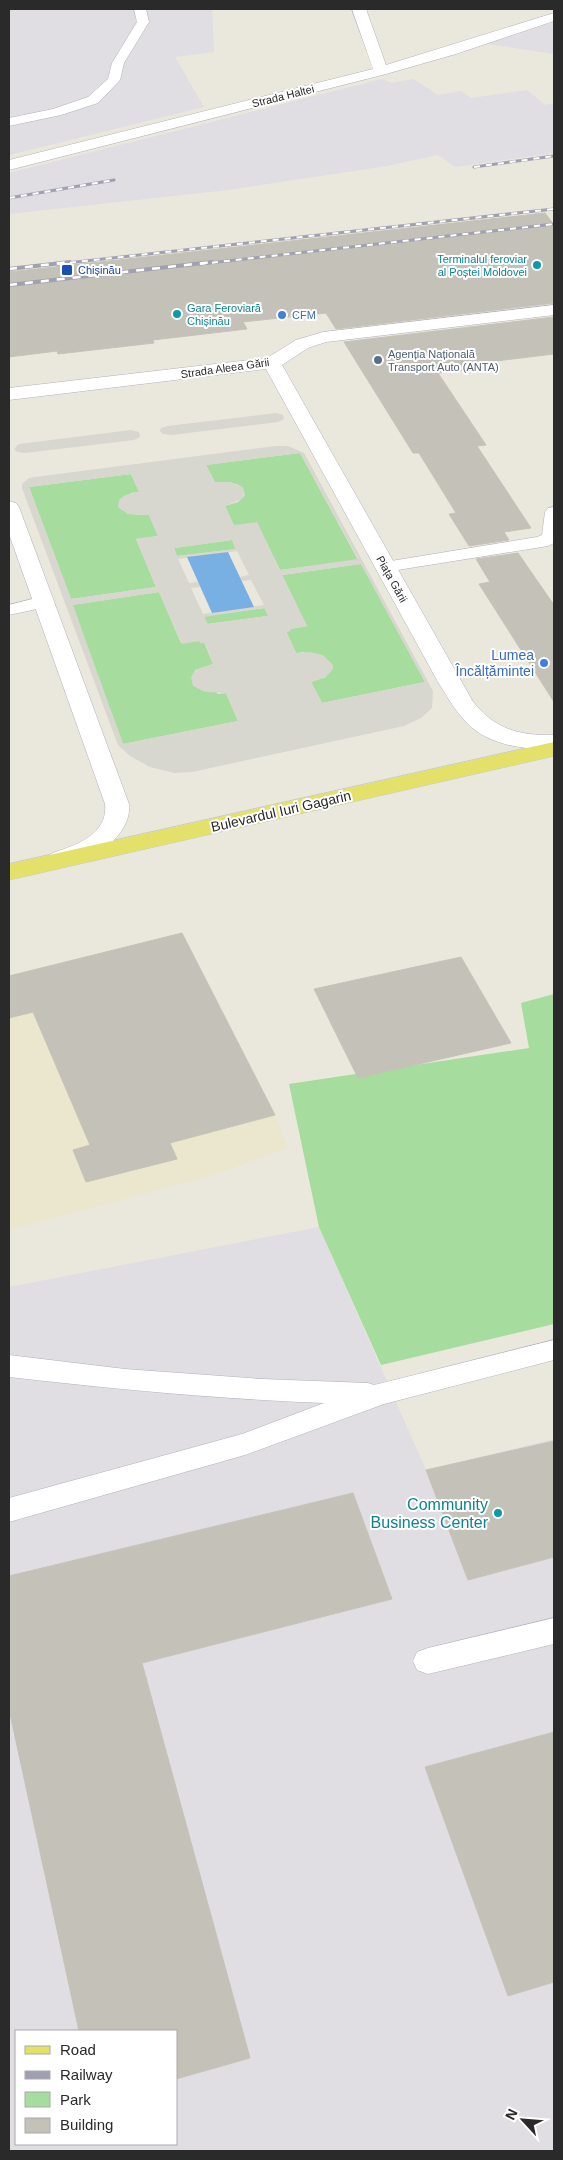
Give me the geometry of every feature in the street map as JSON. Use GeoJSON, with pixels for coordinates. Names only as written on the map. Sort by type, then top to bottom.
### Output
{"type":"FeatureCollection","features":[{"type":"Feature","properties":{"kind":"main road","name":"Bulevardul Iuri Gagarin"},"geometry":{"type":"LineString","coordinates":[[9,872],[554,749]]}},
{"type":"Feature","properties":{"kind":"street"},"geometry":{"type":"LineString","coordinates":[[359,9],[380,71]]}},
{"type":"Feature","properties":{"kind":"street","name":"Strada Haltei"},"geometry":{"type":"LineString","coordinates":[[9,165],[380,71],[451,51],[554,17]]}},
{"type":"Feature","properties":{"kind":"street","name":"Strada Aleea Gării"},"geometry":{"type":"LineString","coordinates":[[9,394],[272,363],[302,344],[323,338],[554,310]]}},
{"type":"Feature","properties":{"kind":"street","name":"Piața Gării"},"geometry":{"type":"LineString","coordinates":[[272,363],[449,682],[468,710],[480,723],[498,734],[523,741],[554,742]]}},
{"type":"Feature","properties":{"kind":"street"},"geometry":{"type":"LineString","coordinates":[[9,507],[101,755],[118,809],[114,824],[102,839],[84,851],[37,866]]}},
{"type":"Feature","properties":{"kind":"lane"},"geometry":{"type":"LineString","coordinates":[[9,122],[56,112],[93,100],[114,80],[118,63],[143,22],[140,9]]}},
{"type":"Feature","properties":{"kind":"lane"},"geometry":{"type":"LineString","coordinates":[[385,568],[552,540],[554,512]]}},
{"type":"Feature","properties":{"kind":"lane"},"geometry":{"type":"LineString","coordinates":[[9,610],[44,602]]}},
{"type":"Feature","properties":{"kind":"lane"},"geometry":{"type":"LineString","coordinates":[[9,1510],[245,1444],[380,1394],[554,1350]]}},
{"type":"Feature","properties":{"kind":"lane"},"geometry":{"type":"LineString","coordinates":[[9,1366],[125,1380],[262,1390],[380,1394]]}},
{"type":"Feature","properties":{"kind":"lane"},"geometry":{"type":"LineString","coordinates":[[428,1661],[554,1631]]}},
{"type":"Feature","properties":{"kind":"shaded area"},"geometry":{"type":"Polygon","coordinates":[[[9,9],[212,9],[214,52],[175,57],[204,107],[9,155],[9,9]]]}},
{"type":"Feature","properties":{"kind":"shaded area"},"geometry":{"type":"Polygon","coordinates":[[[554,22],[554,54],[488,44],[554,22]]]}},
{"type":"Feature","properties":{"kind":"shaded area"},"geometry":{"type":"Polygon","coordinates":[[[382,79],[392,83],[413,79],[438,95],[461,91],[471,98],[527,90],[545,105],[554,103],[554,153],[455,167],[438,155],[387,166],[228,190],[9,214],[9,173],[382,79]]]}},
{"type":"Feature","properties":{"kind":"shaded area"},"geometry":{"type":"Polygon","coordinates":[[[276,413],[283,415],[284,419],[278,422],[171,435],[163,434],[160,431],[161,428],[168,426],[276,413]]]}},
{"type":"Feature","properties":{"kind":"shaded area"},"geometry":{"type":"Polygon","coordinates":[[[131,430],[139,432],[140,437],[134,440],[25,453],[17,452],[14,449],[19,444],[131,430]]]}},
{"type":"Feature","properties":{"kind":"shaded area"},"geometry":{"type":"Polygon","coordinates":[[[288,446],[304,453],[433,691],[432,708],[421,718],[404,726],[192,772],[174,773],[150,767],[130,756],[118,745],[22,484],[29,478],[288,446]],[[300,453],[206,465],[215,482],[229,482],[243,487],[245,495],[242,499],[225,506],[234,525],[257,522],[280,570],[358,559],[300,453]],[[131,474],[29,487],[71,599],[156,587],[136,539],[158,536],[149,515],[128,514],[118,507],[119,500],[125,495],[139,492],[131,474]],[[232,540],[174,548],[177,556],[235,549],[232,540]],[[237,551],[178,559],[189,583],[198,582],[200,587],[191,588],[203,614],[264,605],[251,580],[242,581],[240,577],[249,575],[237,551]],[[361,564],[282,575],[307,626],[290,629],[291,631],[286,632],[296,653],[310,652],[323,655],[333,665],[333,669],[326,677],[311,682],[322,703],[425,682],[361,564]],[[159,592],[73,605],[123,744],[238,721],[226,693],[205,692],[193,686],[191,677],[195,670],[213,664],[205,643],[200,643],[199,641],[182,644],[159,592]],[[264,608],[204,617],[208,624],[268,616],[264,608]]]}},
{"type":"Feature","properties":{"kind":"shaded area"},"geometry":{"type":"Polygon","coordinates":[[[182,933],[275,1115],[288,1148],[210,1176],[9,1230],[9,976],[182,933]]]}},
{"type":"Feature","properties":{"kind":"shaded area"},"geometry":{"type":"Polygon","coordinates":[[[319,1227],[426,1470],[554,1439],[554,2151],[9,2151],[9,1287],[319,1227]]]}},
{"type":"Feature","properties":{"kind":"green space"},"geometry":{"type":"Polygon","coordinates":[[[300,453],[358,560],[280,570],[257,523],[234,526],[225,506],[238,502],[245,495],[239,485],[229,482],[215,482],[206,465],[300,453]]]}},
{"type":"Feature","properties":{"kind":"green space"},"geometry":{"type":"Polygon","coordinates":[[[131,474],[139,492],[131,493],[118,507],[128,514],[149,515],[158,536],[136,539],[156,587],[71,599],[29,487],[131,474]]]}},
{"type":"Feature","properties":{"kind":"green space"},"geometry":{"type":"Polygon","coordinates":[[[232,540],[236,549],[177,556],[174,548],[232,540]]]}},
{"type":"Feature","properties":{"kind":"green space"},"geometry":{"type":"Polygon","coordinates":[[[361,564],[425,682],[322,703],[311,682],[326,677],[304,652],[296,653],[286,631],[307,626],[282,575],[361,564]]]}},
{"type":"Feature","properties":{"kind":"green space"},"geometry":{"type":"Polygon","coordinates":[[[159,592],[181,643],[204,642],[213,664],[195,670],[218,694],[226,693],[238,721],[123,744],[72,605],[159,592]]]}},
{"type":"Feature","properties":{"kind":"green space"},"geometry":{"type":"Polygon","coordinates":[[[265,608],[268,616],[207,624],[204,616],[265,608]]]}},
{"type":"Feature","properties":{"kind":"green space"},"geometry":{"type":"Polygon","coordinates":[[[554,994],[554,1324],[381,1365],[319,1227],[289,1084],[529,1048],[521,1003],[554,994]]]}},
{"type":"Feature","properties":{"kind":"water"},"geometry":{"type":"Polygon","coordinates":[[[228,552],[254,607],[212,613],[187,557],[228,552]]]}},
{"type":"Feature","properties":{"kind":"building"},"geometry":{"type":"Polygon","coordinates":[[[545,213],[554,225],[554,303],[336,329],[326,313],[243,322],[247,329],[153,340],[154,343],[58,354],[57,351],[9,357],[9,272],[545,213]]]}},
{"type":"Feature","properties":{"kind":"building"},"geometry":{"type":"Polygon","coordinates":[[[554,317],[554,354],[488,362],[492,367],[438,373],[486,445],[477,446],[531,528],[504,532],[509,540],[469,546],[449,514],[456,513],[419,453],[413,453],[344,342],[554,317]]]}},
{"type":"Feature","properties":{"kind":"building"},"geometry":{"type":"Polygon","coordinates":[[[518,553],[554,605],[554,702],[479,584],[490,582],[476,559],[518,553]]]}},
{"type":"Feature","properties":{"kind":"building"},"geometry":{"type":"Polygon","coordinates":[[[182,933],[275,1115],[170,1143],[177,1159],[86,1182],[73,1150],[90,1145],[33,1012],[9,1018],[9,976],[182,933]]]}},
{"type":"Feature","properties":{"kind":"building"},"geometry":{"type":"Polygon","coordinates":[[[461,957],[511,1043],[358,1078],[314,989],[461,957]]]}},
{"type":"Feature","properties":{"kind":"building","name":"Community Business Center"},"geometry":{"type":"Polygon","coordinates":[[[554,1441],[554,1557],[468,1580],[426,1470],[554,1441]]]}},
{"type":"Feature","properties":{"kind":"building"},"geometry":{"type":"Polygon","coordinates":[[[353,1493],[392,1599],[142,1663],[250,2058],[178,2078],[178,2030],[79,2030],[9,1709],[9,1576],[353,1493]]]}},
{"type":"Feature","properties":{"kind":"building"},"geometry":{"type":"Polygon","coordinates":[[[554,1732],[554,1982],[508,1996],[425,1767],[554,1732]]]}},
{"type":"Feature","properties":{"kind":"railway"},"geometry":{"type":"LineString","coordinates":[[474,167],[554,156]]}},
{"type":"Feature","properties":{"kind":"railway"},"geometry":{"type":"LineString","coordinates":[[9,198],[114,180]]}},
{"type":"Feature","properties":{"kind":"railway"},"geometry":{"type":"LineString","coordinates":[[58,264],[554,209]]}},
{"type":"Feature","properties":{"kind":"railway"},"geometry":{"type":"LineString","coordinates":[[200,264],[554,224]]}},
{"type":"Feature","properties":{"kind":"railway"},"geometry":{"type":"LineString","coordinates":[[9,269],[70,262]]}},
{"type":"Feature","properties":{"kind":"railway"},"geometry":{"type":"LineString","coordinates":[[9,285],[212,262]]}},
{"type":"Feature","properties":{"kind":"place","name":"Terminalul feroviar al Poștei Moldovei"},"geometry":{"type":"Point","coordinates":[537,265]}},
{"type":"Feature","properties":{"kind":"place","name":"Chișinău"},"geometry":{"type":"Point","coordinates":[67,270]}},
{"type":"Feature","properties":{"kind":"place","name":"Gara Feroviară Chișinău"},"geometry":{"type":"Point","coordinates":[177,314]}},
{"type":"Feature","properties":{"kind":"place","name":"CFM"},"geometry":{"type":"Point","coordinates":[282,315]}},
{"type":"Feature","properties":{"kind":"place","name":"Agenția Națională Transport Auto (ANTA)"},"geometry":{"type":"Point","coordinates":[378,360]}},
{"type":"Feature","properties":{"kind":"place","name":"Lumea Încălțămintei"},"geometry":{"type":"Point","coordinates":[544,663]}},
{"type":"Feature","properties":{"kind":"place","name":"Community Business Center"},"geometry":{"type":"Point","coordinates":[498,1513]}}]}
